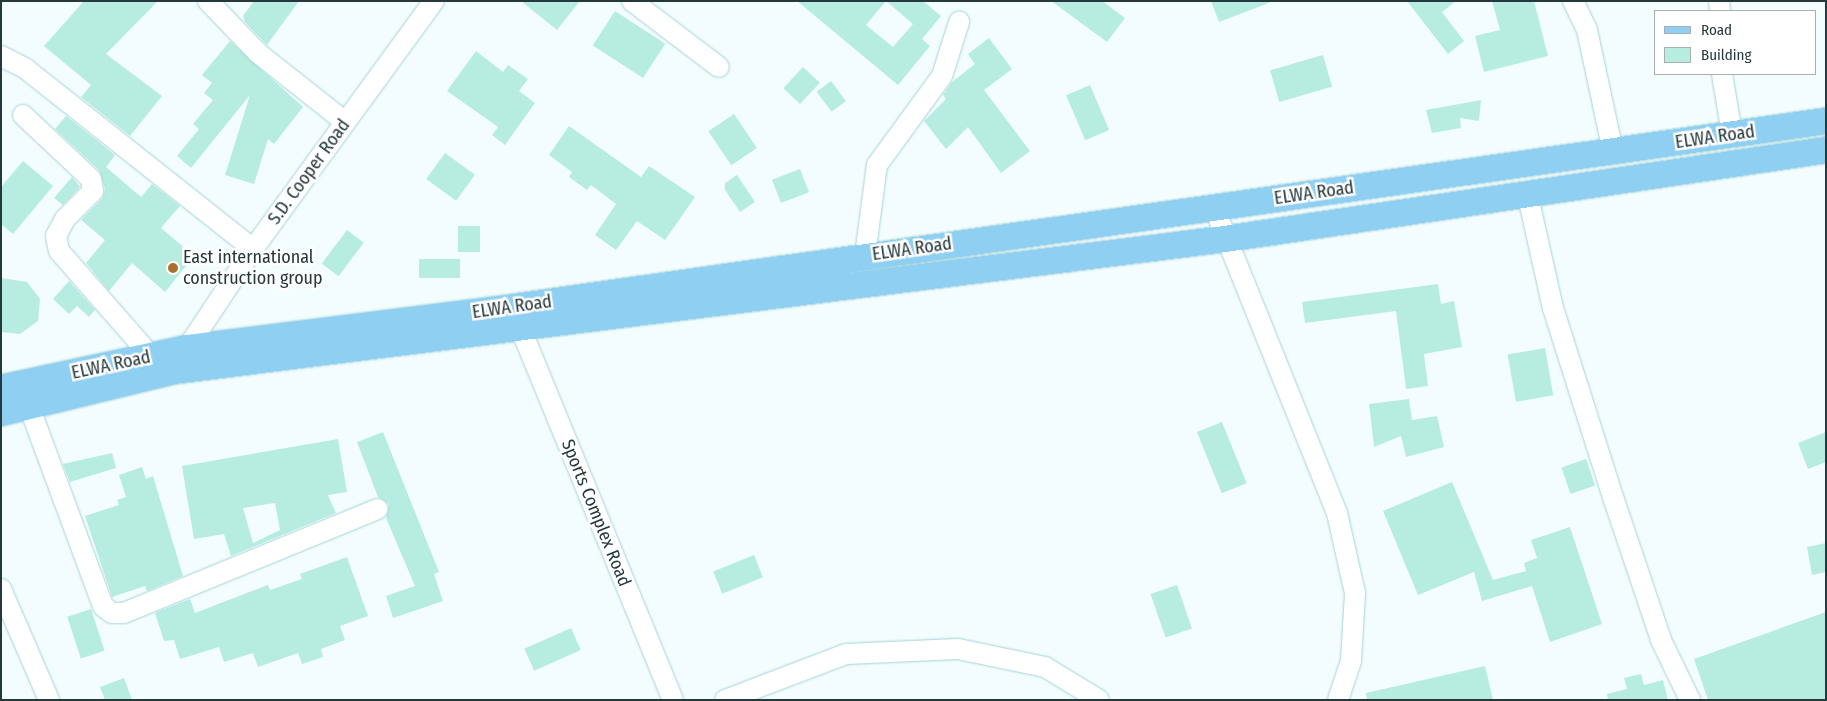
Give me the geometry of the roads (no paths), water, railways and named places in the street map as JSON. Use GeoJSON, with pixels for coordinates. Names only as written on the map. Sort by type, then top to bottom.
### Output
{"type":"FeatureCollection","features":[{"type":"Feature","properties":{"kind":"main road","name":"ELWA Road"},"geometry":{"type":"LineString","coordinates":[[1,388],[187,348],[865,256],[1826,121]]}},
{"type":"Feature","properties":{"kind":"main road","name":"ELWA Road"},"geometry":{"type":"LineString","coordinates":[[1,412],[173,371],[1225,238],[1527,192],[1826,150]]}},
{"type":"Feature","properties":{"kind":"street"},"geometry":{"type":"LineString","coordinates":[[208,1],[258,53],[344,122]]}},
{"type":"Feature","properties":{"kind":"street","name":"S.D. Cooper Road"},"geometry":{"type":"LineString","coordinates":[[173,371],[253,249],[434,1]]}},
{"type":"Feature","properties":{"kind":"street"},"geometry":{"type":"LineString","coordinates":[[632,1],[719,67]]}},
{"type":"Feature","properties":{"kind":"street"},"geometry":{"type":"LineString","coordinates":[[1573,1],[1587,30],[1613,151]]}},
{"type":"Feature","properties":{"kind":"street"},"geometry":{"type":"LineString","coordinates":[[865,256],[877,165],[942,76],[959,22]]}},
{"type":"Feature","properties":{"kind":"street"},"geometry":{"type":"LineString","coordinates":[[1,56],[26,69],[253,249]]}},
{"type":"Feature","properties":{"kind":"street"},"geometry":{"type":"LineString","coordinates":[[1722,75],[1732,134]]}},
{"type":"Feature","properties":{"kind":"street"},"geometry":{"type":"LineString","coordinates":[[23,115],[91,179],[93,191],[56,236],[59,250],[151,356]]}},
{"type":"Feature","properties":{"kind":"street"},"geometry":{"type":"LineString","coordinates":[[1527,192],[1553,308],[1588,418],[1661,640],[1690,700]]}},
{"type":"Feature","properties":{"kind":"street"},"geometry":{"type":"LineString","coordinates":[[1214,207],[1337,513],[1355,593],[1350,661],[1338,700]]}},
{"type":"Feature","properties":{"kind":"street","name":"Sports Complex Road"},"geometry":{"type":"LineString","coordinates":[[520,327],[673,700]]}},
{"type":"Feature","properties":{"kind":"street"},"geometry":{"type":"LineString","coordinates":[[29,406],[103,606],[112,613],[124,613],[378,509]]}},
{"type":"Feature","properties":{"kind":"street"},"geometry":{"type":"LineString","coordinates":[[1,589],[49,700]]}},
{"type":"Feature","properties":{"kind":"street"},"geometry":{"type":"LineString","coordinates":[[725,700],[846,654],[958,649],[1045,667],[1099,700]]}},
{"type":"Feature","properties":{"kind":"place","name":"East international construction group"},"geometry":{"type":"Point","coordinates":[173,268]}}]}
